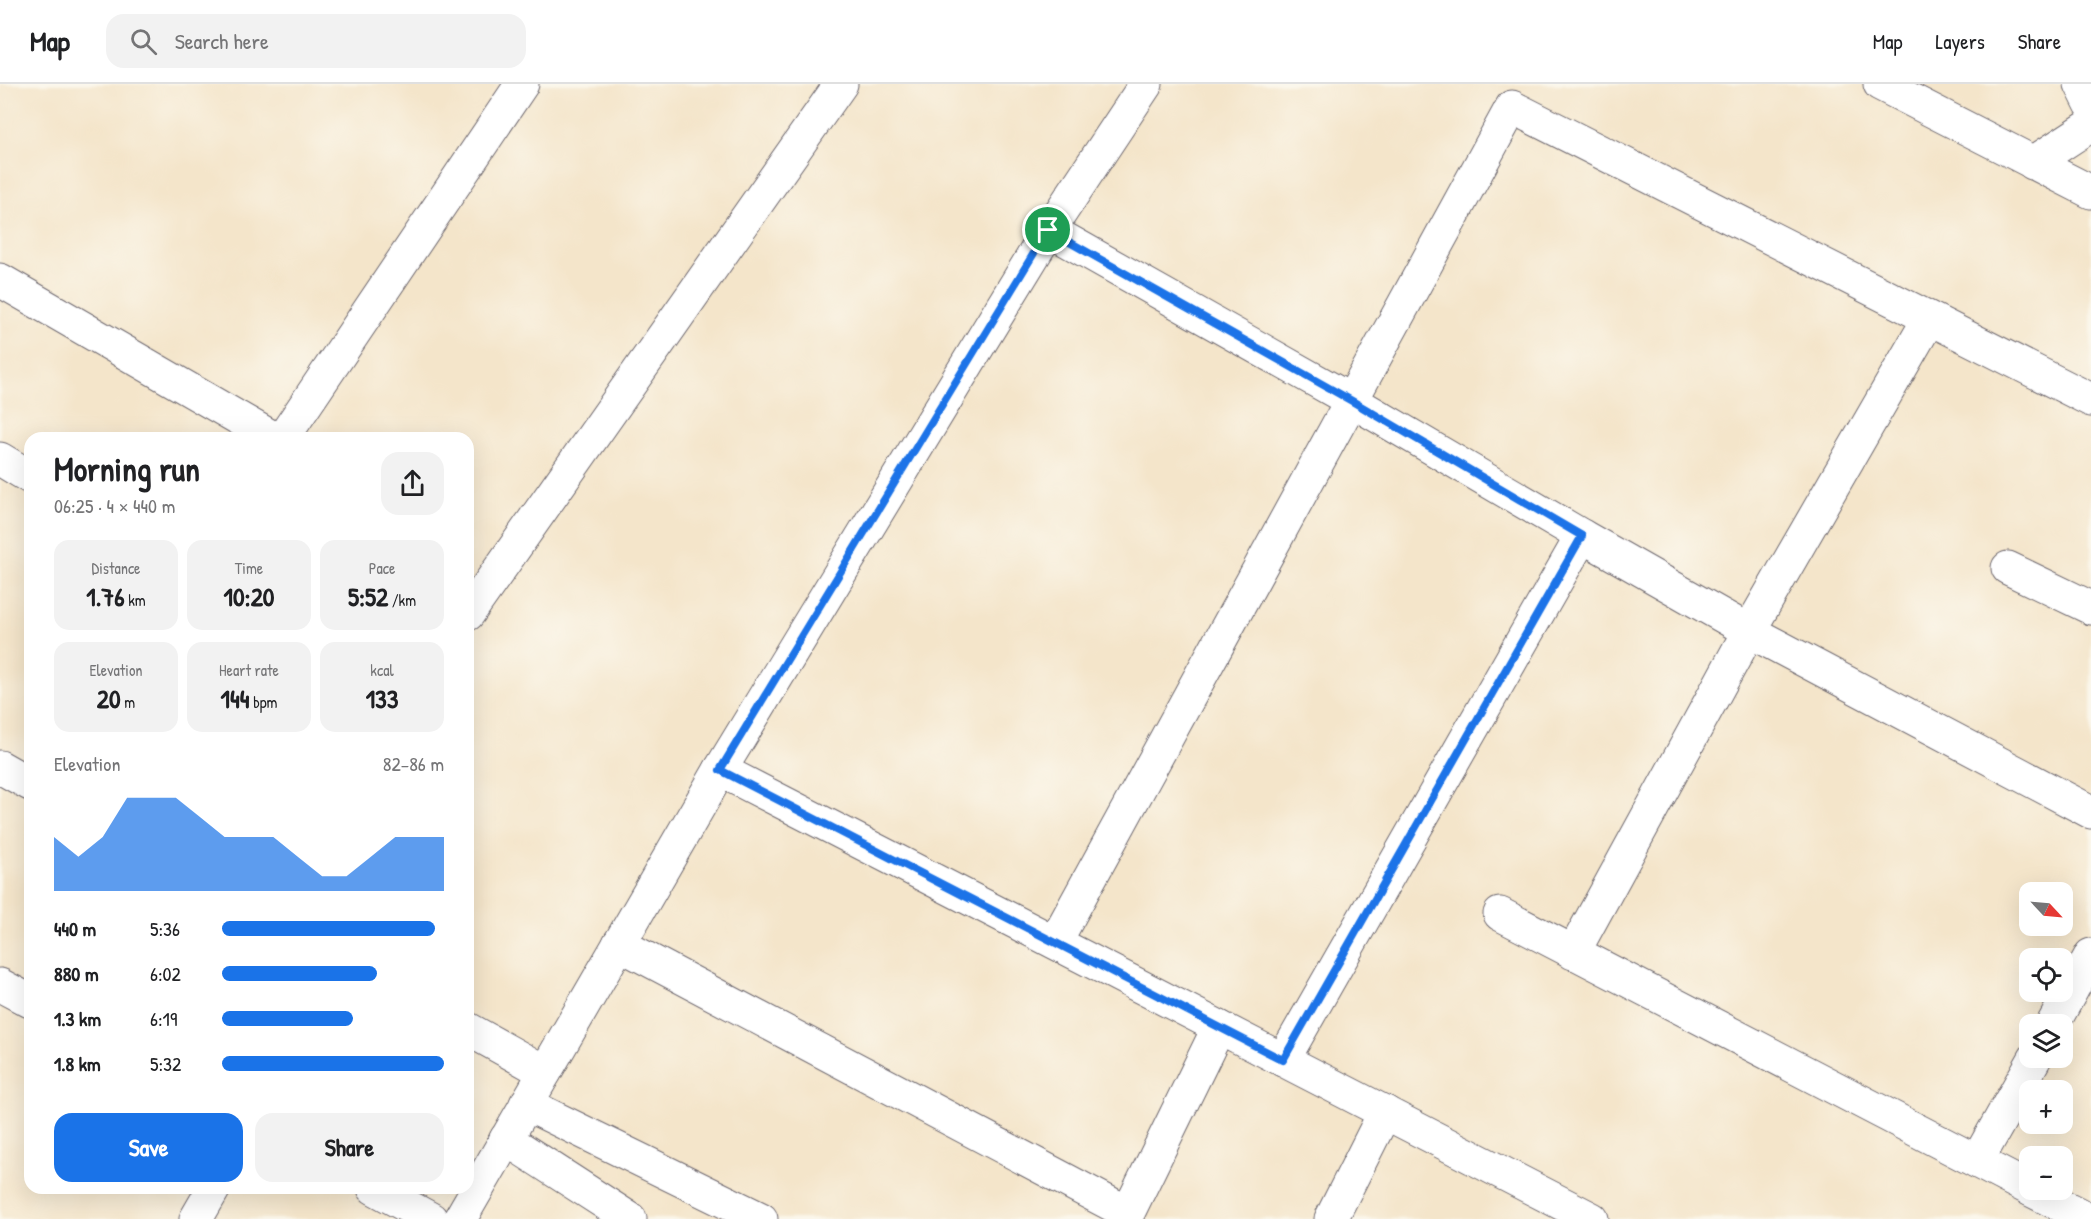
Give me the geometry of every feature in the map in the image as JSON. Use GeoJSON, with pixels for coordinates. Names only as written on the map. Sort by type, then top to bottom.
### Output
{"type":"FeatureCollection","features":[{"type":"Feature","properties":{"kind":"street"},"geometry":{"type":"LineString","coordinates":[[287,432],[522,84]]}},
{"type":"Feature","properties":{"kind":"street"},"geometry":{"type":"LineString","coordinates":[[474,605],[841,84]]}},
{"type":"Feature","properties":{"kind":"street"},"geometry":{"type":"LineString","coordinates":[[460,1219],[720,770],[1048,230],[1146,84]]}},
{"type":"Feature","properties":{"kind":"street"},"geometry":{"type":"LineString","coordinates":[[1880,84],[2091,192]]}},
{"type":"Feature","properties":{"kind":"street"},"geometry":{"type":"LineString","coordinates":[[2081,84],[2091,104]]}},
{"type":"Feature","properties":{"kind":"street"},"geometry":{"type":"LineString","coordinates":[[1055,942],[1512,107],[2091,400]]}},
{"type":"Feature","properties":{"kind":"street"},"geometry":{"type":"LineString","coordinates":[[2033,163],[2091,125]]}},
{"type":"Feature","properties":{"kind":"street"},"geometry":{"type":"LineString","coordinates":[[1048,230],[1352,401],[1749,631],[2091,812]]}},
{"type":"Feature","properties":{"kind":"street"},"geometry":{"type":"LineString","coordinates":[[0,280],[263,432]]}},
{"type":"Feature","properties":{"kind":"street"},"geometry":{"type":"LineString","coordinates":[[1573,953],[1749,631],[1929,320]]}},
{"type":"Feature","properties":{"kind":"street"},"geometry":{"type":"LineString","coordinates":[[0,459],[24,473]]}},
{"type":"Feature","properties":{"kind":"street"},"geometry":{"type":"LineString","coordinates":[[1283,1060],[1582,536]]}},
{"type":"Feature","properties":{"kind":"street"},"geometry":{"type":"LineString","coordinates":[[2008,568],[2091,608]]}},
{"type":"Feature","properties":{"kind":"street"},"geometry":{"type":"LineString","coordinates":[[0,767],[24,781]]}},
{"type":"Feature","properties":{"kind":"street"},"geometry":{"type":"LineString","coordinates":[[720,770],[1592,1219]]}},
{"type":"Feature","properties":{"kind":"street"},"geometry":{"type":"LineString","coordinates":[[1500,914],[2019,1183]]}},
{"type":"Feature","properties":{"kind":"street"},"geometry":{"type":"LineString","coordinates":[[619,944],[1127,1216],[1219,1027]]}},
{"type":"Feature","properties":{"kind":"street"},"geometry":{"type":"LineString","coordinates":[[2061,1014],[2083,988],[2091,955]]}},
{"type":"Feature","properties":{"kind":"street"},"geometry":{"type":"LineString","coordinates":[[0,985],[24,998]]}},
{"type":"Feature","properties":{"kind":"street"},"geometry":{"type":"LineString","coordinates":[[474,1032],[545,1072]]}},
{"type":"Feature","properties":{"kind":"street"},"geometry":{"type":"LineString","coordinates":[[1977,1161],[2029,1068]]}},
{"type":"Feature","properties":{"kind":"street"},"geometry":{"type":"LineString","coordinates":[[526,1104],[761,1219]]}},
{"type":"Feature","properties":{"kind":"street"},"geometry":{"type":"LineString","coordinates":[[1331,1219],[1385,1112]]}},
{"type":"Feature","properties":{"kind":"street"},"geometry":{"type":"LineString","coordinates":[[506,1139],[630,1219]]}},
{"type":"Feature","properties":{"kind":"street"},"geometry":{"type":"LineString","coordinates":[[195,1219],[210,1194]]}},
{"type":"Feature","properties":{"kind":"street"},"geometry":{"type":"LineString","coordinates":[[385,1194],[431,1219]]}},
{"type":"Feature","properties":{"kind":"street"},"geometry":{"type":"LineString","coordinates":[[2051,1200],[2088,1219]]}},
{"type":"Feature","properties":{"kind":"route"},"geometry":{"type":"LineString","coordinates":[[1048,230],[1352,401],[1582,536],[1283,1060],[720,770],[1048,230]]}}]}
